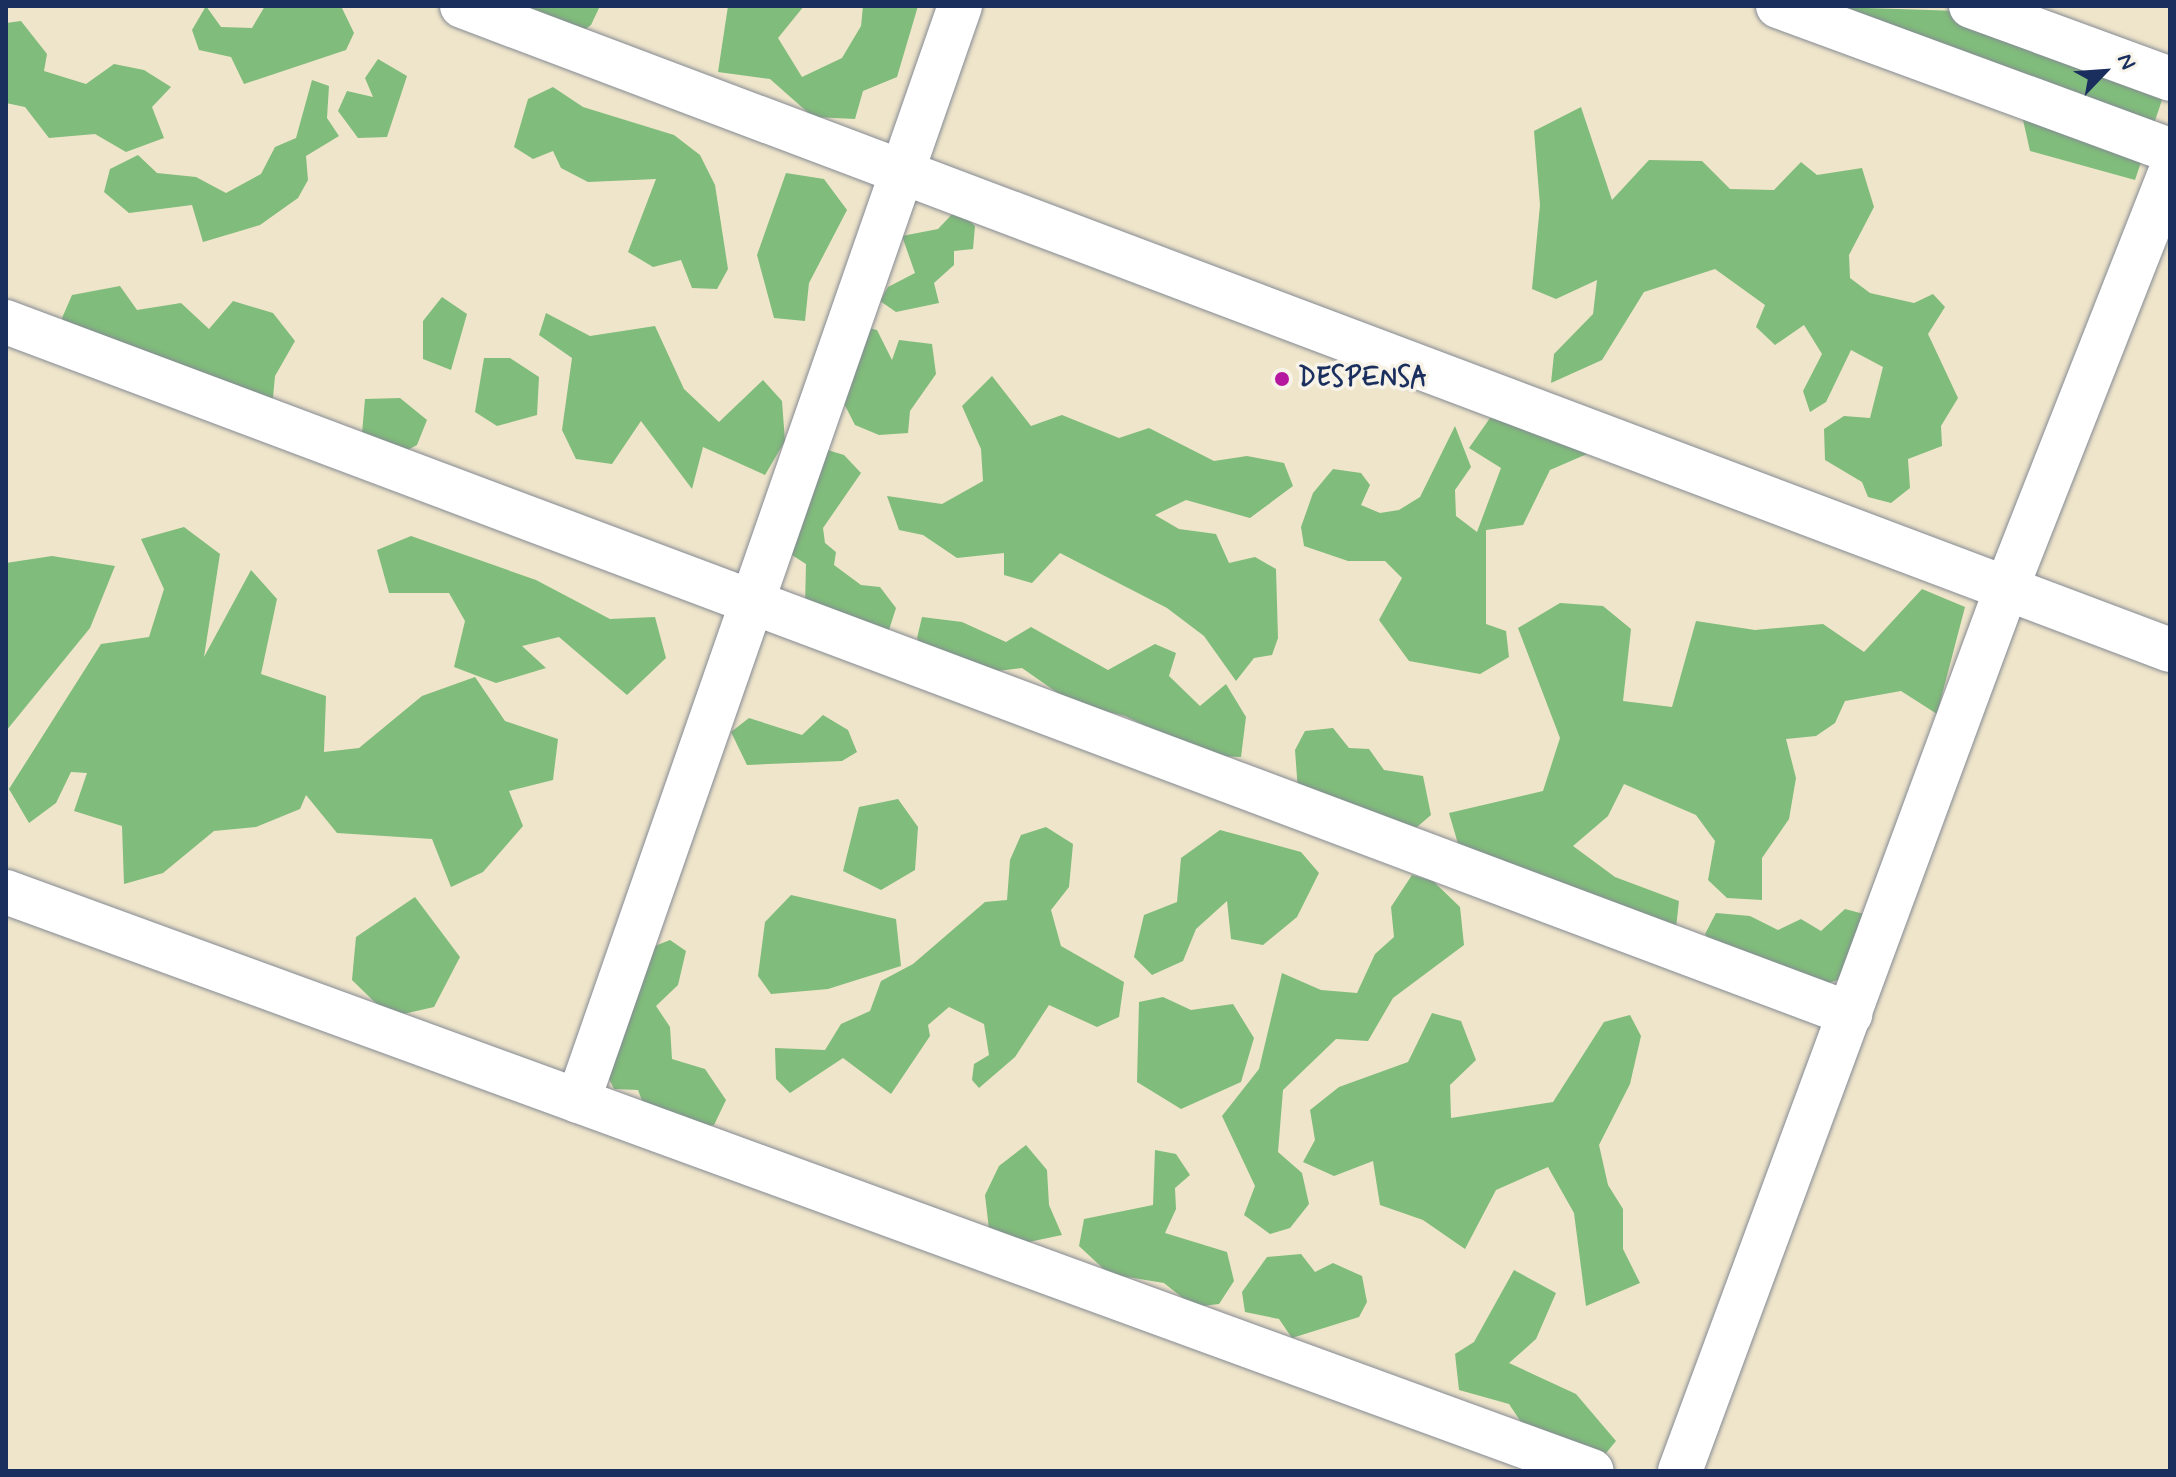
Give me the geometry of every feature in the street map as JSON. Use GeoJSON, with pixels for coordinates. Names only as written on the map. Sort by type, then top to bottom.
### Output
{"type":"FeatureCollection","features":[{"type":"Feature","properties":{"kind":"street"},"geometry":{"type":"LineString","coordinates":[[462,6],[903,169],[2170,650]]}},
{"type":"Feature","properties":{"kind":"street"},"geometry":{"type":"LineString","coordinates":[[578,1101],[749,601],[960,6]]}},
{"type":"Feature","properties":{"kind":"street"},"geometry":{"type":"LineString","coordinates":[[1778,6],[2170,150]]}},
{"type":"Feature","properties":{"kind":"street"},"geometry":{"type":"LineString","coordinates":[[1971,6],[2170,79]]}},
{"type":"Feature","properties":{"kind":"street"},"geometry":{"type":"LineString","coordinates":[[1680,1471],[2007,587],[2170,174]]}},
{"type":"Feature","properties":{"kind":"street"},"geometry":{"type":"LineString","coordinates":[[6,322],[1850,1014]]}},
{"type":"Feature","properties":{"kind":"street"},"geometry":{"type":"LineString","coordinates":[[6,892],[1592,1471]]}},
{"type":"Feature","properties":{"kind":"green space"},"geometry":{"type":"Polygon","coordinates":[[[206,6],[221,27],[252,28],[265,6],[341,6],[354,33],[346,50],[244,84],[231,57],[199,50],[192,30],[206,6]]]}},
{"type":"Feature","properties":{"kind":"green space"},"geometry":{"type":"Polygon","coordinates":[[[492,6],[600,6],[591,25],[566,44],[492,6]]]}},
{"type":"Feature","properties":{"kind":"green space"},"geometry":{"type":"Polygon","coordinates":[[[728,6],[804,6],[778,38],[802,77],[842,58],[861,26],[863,6],[918,6],[897,77],[863,91],[855,119],[813,117],[770,79],[718,72],[728,6]]]}},
{"type":"Feature","properties":{"kind":"green space"},"geometry":{"type":"Polygon","coordinates":[[[1804,6],[1960,11],[2164,94],[2135,180],[2030,151],[2021,111],[1804,6]]]}},
{"type":"Feature","properties":{"kind":"green space"},"geometry":{"type":"Polygon","coordinates":[[[21,21],[47,54],[44,71],[86,84],[114,64],[144,70],[171,87],[152,107],[164,138],[126,152],[95,134],[49,138],[25,107],[6,103],[6,23],[21,21]]]}},
{"type":"Feature","properties":{"kind":"green space"},"geometry":{"type":"Polygon","coordinates":[[[378,59],[407,76],[387,137],[358,138],[338,111],[347,91],[373,97],[365,78],[378,59]]]}},
{"type":"Feature","properties":{"kind":"green space"},"geometry":{"type":"Polygon","coordinates":[[[312,80],[329,86],[327,118],[339,136],[306,156],[308,180],[298,198],[260,225],[203,242],[192,205],[129,213],[104,192],[110,169],[138,155],[157,173],[196,177],[226,193],[261,174],[275,147],[296,138],[312,80]]]}},
{"type":"Feature","properties":{"kind":"green space"},"geometry":{"type":"Polygon","coordinates":[[[553,87],[583,107],[674,135],[700,155],[715,185],[728,269],[717,289],[692,288],[681,260],[653,267],[628,252],[656,179],[588,182],[561,168],[553,151],[533,159],[514,147],[528,99],[553,87]]]}},
{"type":"Feature","properties":{"kind":"green space"},"geometry":{"type":"Polygon","coordinates":[[[1581,107],[1612,200],[1649,160],[1702,161],[1730,189],[1774,190],[1801,162],[1817,175],[1862,168],[1874,207],[1849,255],[1850,278],[1870,293],[1914,303],[1933,294],[1945,307],[1928,334],[1958,398],[1941,426],[1942,446],[1908,459],[1910,488],[1891,503],[1868,497],[1862,482],[1825,460],[1824,429],[1844,416],[1870,418],[1883,367],[1851,350],[1826,402],[1810,412],[1803,391],[1822,354],[1804,325],[1775,345],[1756,327],[1765,305],[1715,269],[1644,292],[1602,360],[1551,383],[1554,354],[1593,314],[1597,280],[1556,299],[1532,289],[1540,205],[1534,131],[1581,107]]]}},
{"type":"Feature","properties":{"kind":"green space"},"geometry":{"type":"Polygon","coordinates":[[[786,173],[824,179],[847,210],[809,283],[805,321],[774,318],[757,255],[786,173]]]}},
{"type":"Feature","properties":{"kind":"green space"},"geometry":{"type":"Polygon","coordinates":[[[957,209],[975,226],[973,249],[954,251],[954,265],[934,283],[939,303],[896,312],[880,301],[888,287],[915,273],[902,236],[938,229],[957,209]]]}},
{"type":"Feature","properties":{"kind":"green space"},"geometry":{"type":"Polygon","coordinates":[[[120,286],[137,310],[181,303],[209,329],[233,301],[273,313],[295,341],[275,376],[272,408],[79,350],[62,318],[72,295],[120,286]]]}},
{"type":"Feature","properties":{"kind":"green space"},"geometry":{"type":"Polygon","coordinates":[[[442,297],[467,314],[451,370],[423,359],[423,321],[442,297]]]}},
{"type":"Feature","properties":{"kind":"green space"},"geometry":{"type":"Polygon","coordinates":[[[546,313],[590,336],[655,326],[684,389],[719,422],[763,380],[782,401],[785,441],[765,475],[703,447],[692,489],[641,421],[612,464],[576,459],[562,430],[572,358],[539,335],[546,313]]]}},
{"type":"Feature","properties":{"kind":"green space"},"geometry":{"type":"Polygon","coordinates":[[[861,326],[877,330],[892,360],[899,340],[932,344],[936,374],[910,411],[908,433],[879,435],[855,425],[835,386],[861,326]]]}},
{"type":"Feature","properties":{"kind":"green space"},"geometry":{"type":"Polygon","coordinates":[[[484,358],[510,358],[539,377],[537,415],[497,426],[475,412],[484,358]]]}},
{"type":"Feature","properties":{"kind":"green space"},"geometry":{"type":"Polygon","coordinates":[[[992,376],[1031,426],[1062,415],[1119,438],[1149,428],[1214,461],[1247,456],[1284,463],[1293,486],[1250,518],[1186,500],[1155,515],[1179,529],[1216,534],[1229,563],[1255,557],[1276,569],[1278,638],[1272,655],[1254,658],[1236,681],[1204,636],[1167,608],[1060,553],[1032,583],[1004,575],[1004,553],[957,558],[923,535],[899,530],[887,496],[942,504],[983,481],[981,449],[962,406],[992,376]]]}},
{"type":"Feature","properties":{"kind":"green space"},"geometry":{"type":"Polygon","coordinates":[[[400,398],[427,420],[417,445],[394,457],[361,445],[365,399],[400,398]]]}},
{"type":"Feature","properties":{"kind":"green space"},"geometry":{"type":"Polygon","coordinates":[[[1490,418],[1591,438],[1587,454],[1550,470],[1523,525],[1486,530],[1486,624],[1506,631],[1509,657],[1480,674],[1409,661],[1379,620],[1402,578],[1385,561],[1348,561],[1304,546],[1301,527],[1313,493],[1333,469],[1361,473],[1370,485],[1361,505],[1380,513],[1399,510],[1420,497],[1455,426],[1471,467],[1455,490],[1456,516],[1477,532],[1501,468],[1469,448],[1490,418]]]}},
{"type":"Feature","properties":{"kind":"green space"},"geometry":{"type":"Polygon","coordinates":[[[811,445],[844,455],[861,473],[823,528],[825,543],[836,552],[834,565],[861,585],[880,587],[896,608],[888,633],[805,605],[806,564],[784,550],[811,445]]]}},
{"type":"Feature","properties":{"kind":"green space"},"geometry":{"type":"Polygon","coordinates":[[[184,527],[220,554],[204,657],[251,570],[277,599],[261,674],[326,696],[324,752],[359,748],[422,696],[475,677],[505,721],[558,739],[553,780],[509,791],[523,826],[483,872],[451,887],[432,839],[337,833],[306,795],[300,809],[256,827],[214,831],[163,873],[124,884],[122,826],[74,811],[87,773],[71,772],[56,803],[29,823],[9,789],[101,644],[149,637],[164,589],[141,539],[184,527]]]}},
{"type":"Feature","properties":{"kind":"green space"},"geometry":{"type":"Polygon","coordinates":[[[411,536],[536,580],[610,619],[655,617],[666,658],[627,695],[559,637],[522,646],[546,668],[496,683],[454,667],[465,621],[449,593],[389,593],[377,550],[411,536]]]}},
{"type":"Feature","properties":{"kind":"green space"},"geometry":{"type":"Polygon","coordinates":[[[52,556],[115,566],[90,628],[6,731],[6,563],[52,556]]]}},
{"type":"Feature","properties":{"kind":"green space"},"geometry":{"type":"Polygon","coordinates":[[[1922,589],[1965,607],[1937,714],[1901,691],[1845,701],[1835,723],[1816,736],[1786,739],[1796,778],[1789,819],[1762,858],[1762,900],[1727,898],[1708,880],[1715,841],[1696,815],[1624,784],[1608,816],[1573,846],[1615,877],[1679,901],[1675,937],[1461,854],[1449,813],[1543,791],[1560,738],[1518,628],[1560,603],[1603,606],[1631,629],[1623,701],[1672,707],[1696,621],[1755,630],[1823,624],[1864,652],[1922,589]]]}},
{"type":"Feature","properties":{"kind":"green space"},"geometry":{"type":"Polygon","coordinates":[[[922,617],[962,622],[1006,642],[1031,627],[1108,670],[1155,644],[1176,653],[1169,676],[1200,706],[1226,684],[1246,717],[1241,757],[1209,756],[1125,716],[1072,703],[1022,668],[973,674],[929,661],[917,638],[922,617]]]}},
{"type":"Feature","properties":{"kind":"green space"},"geometry":{"type":"Polygon","coordinates":[[[823,715],[848,730],[857,752],[842,761],[747,765],[731,732],[749,718],[802,735],[823,715]]]}},
{"type":"Feature","properties":{"kind":"green space"},"geometry":{"type":"Polygon","coordinates":[[[1333,728],[1349,748],[1369,749],[1384,770],[1423,776],[1431,815],[1410,833],[1298,791],[1295,750],[1305,731],[1333,728]]]}},
{"type":"Feature","properties":{"kind":"green space"},"geometry":{"type":"Polygon","coordinates":[[[898,799],[918,827],[915,870],[881,890],[843,871],[859,807],[898,799]]]}},
{"type":"Feature","properties":{"kind":"green space"},"geometry":{"type":"Polygon","coordinates":[[[1046,827],[1073,844],[1069,887],[1051,910],[1061,946],[1124,982],[1119,1017],[1097,1027],[1049,1005],[1015,1057],[979,1088],[972,1080],[974,1064],[989,1055],[984,1024],[949,1007],[928,1025],[930,1036],[891,1094],[843,1058],[790,1093],[776,1079],[775,1048],[825,1050],[841,1024],[870,1011],[881,981],[913,964],[985,902],[1007,900],[1010,860],[1021,835],[1046,827]]]}},
{"type":"Feature","properties":{"kind":"green space"},"geometry":{"type":"Polygon","coordinates":[[[1220,830],[1301,852],[1319,873],[1297,917],[1263,945],[1231,939],[1227,901],[1196,929],[1183,961],[1152,975],[1134,957],[1144,915],[1177,902],[1181,858],[1220,830]]]}},
{"type":"Feature","properties":{"kind":"green space"},"geometry":{"type":"Polygon","coordinates":[[[1412,875],[1433,881],[1460,907],[1464,945],[1393,998],[1368,1041],[1336,1039],[1283,1090],[1278,1152],[1302,1173],[1309,1204],[1290,1228],[1270,1234],[1244,1215],[1255,1186],[1222,1116],[1259,1069],[1282,973],[1321,990],[1357,993],[1375,954],[1394,937],[1391,907],[1412,875]]]}},
{"type":"Feature","properties":{"kind":"green space"},"geometry":{"type":"Polygon","coordinates":[[[791,895],[896,919],[901,966],[828,989],[771,994],[758,976],[765,922],[791,895]]]}},
{"type":"Feature","properties":{"kind":"green space"},"geometry":{"type":"Polygon","coordinates":[[[415,897],[460,957],[434,1007],[390,1017],[352,980],[356,937],[415,897]]]}},
{"type":"Feature","properties":{"kind":"green space"},"geometry":{"type":"Polygon","coordinates":[[[1845,909],[1864,914],[1847,977],[1796,994],[1726,963],[1705,934],[1716,913],[1750,916],[1778,930],[1801,919],[1821,931],[1845,909]]]}},
{"type":"Feature","properties":{"kind":"green space"},"geometry":{"type":"Polygon","coordinates":[[[670,940],[686,951],[678,985],[656,1006],[670,1027],[672,1059],[705,1069],[726,1100],[714,1125],[681,1132],[646,1111],[638,1090],[614,1089],[602,1064],[650,948],[670,940]]]}},
{"type":"Feature","properties":{"kind":"green space"},"geometry":{"type":"Polygon","coordinates":[[[1163,997],[1191,1010],[1233,1004],[1254,1038],[1241,1082],[1181,1109],[1137,1082],[1139,1002],[1163,997]]]}},
{"type":"Feature","properties":{"kind":"green space"},"geometry":{"type":"Polygon","coordinates":[[[1432,1013],[1461,1021],[1476,1060],[1450,1085],[1451,1118],[1553,1102],[1604,1022],[1630,1015],[1641,1036],[1630,1084],[1599,1145],[1608,1185],[1623,1209],[1623,1249],[1640,1283],[1586,1306],[1574,1213],[1548,1167],[1496,1190],[1465,1249],[1423,1220],[1380,1205],[1373,1161],[1334,1176],[1303,1162],[1315,1140],[1310,1110],[1339,1087],[1408,1062],[1432,1013]]]}},
{"type":"Feature","properties":{"kind":"green space"},"geometry":{"type":"Polygon","coordinates":[[[1026,1145],[1047,1170],[1049,1205],[1062,1235],[1024,1243],[990,1238],[985,1195],[999,1166],[1026,1145]]]}},
{"type":"Feature","properties":{"kind":"green space"},"geometry":{"type":"Polygon","coordinates":[[[1155,1150],[1176,1154],[1190,1175],[1175,1188],[1176,1209],[1165,1233],[1227,1252],[1234,1281],[1219,1304],[1194,1307],[1164,1283],[1109,1274],[1079,1246],[1084,1219],[1153,1205],[1155,1150]]]}},
{"type":"Feature","properties":{"kind":"green space"},"geometry":{"type":"Polygon","coordinates":[[[1301,1254],[1315,1272],[1333,1263],[1362,1276],[1367,1302],[1359,1317],[1292,1338],[1279,1319],[1245,1312],[1242,1292],[1267,1257],[1301,1254]]]}},
{"type":"Feature","properties":{"kind":"green space"},"geometry":{"type":"Polygon","coordinates":[[[1514,1270],[1556,1293],[1536,1339],[1509,1363],[1576,1394],[1616,1441],[1602,1458],[1525,1428],[1509,1404],[1459,1390],[1455,1354],[1474,1342],[1514,1270]]]}},
{"type":"Feature","properties":{"kind":"place","name":"DESPENSA"},"geometry":{"type":"Point","coordinates":[1282,379]}}]}
